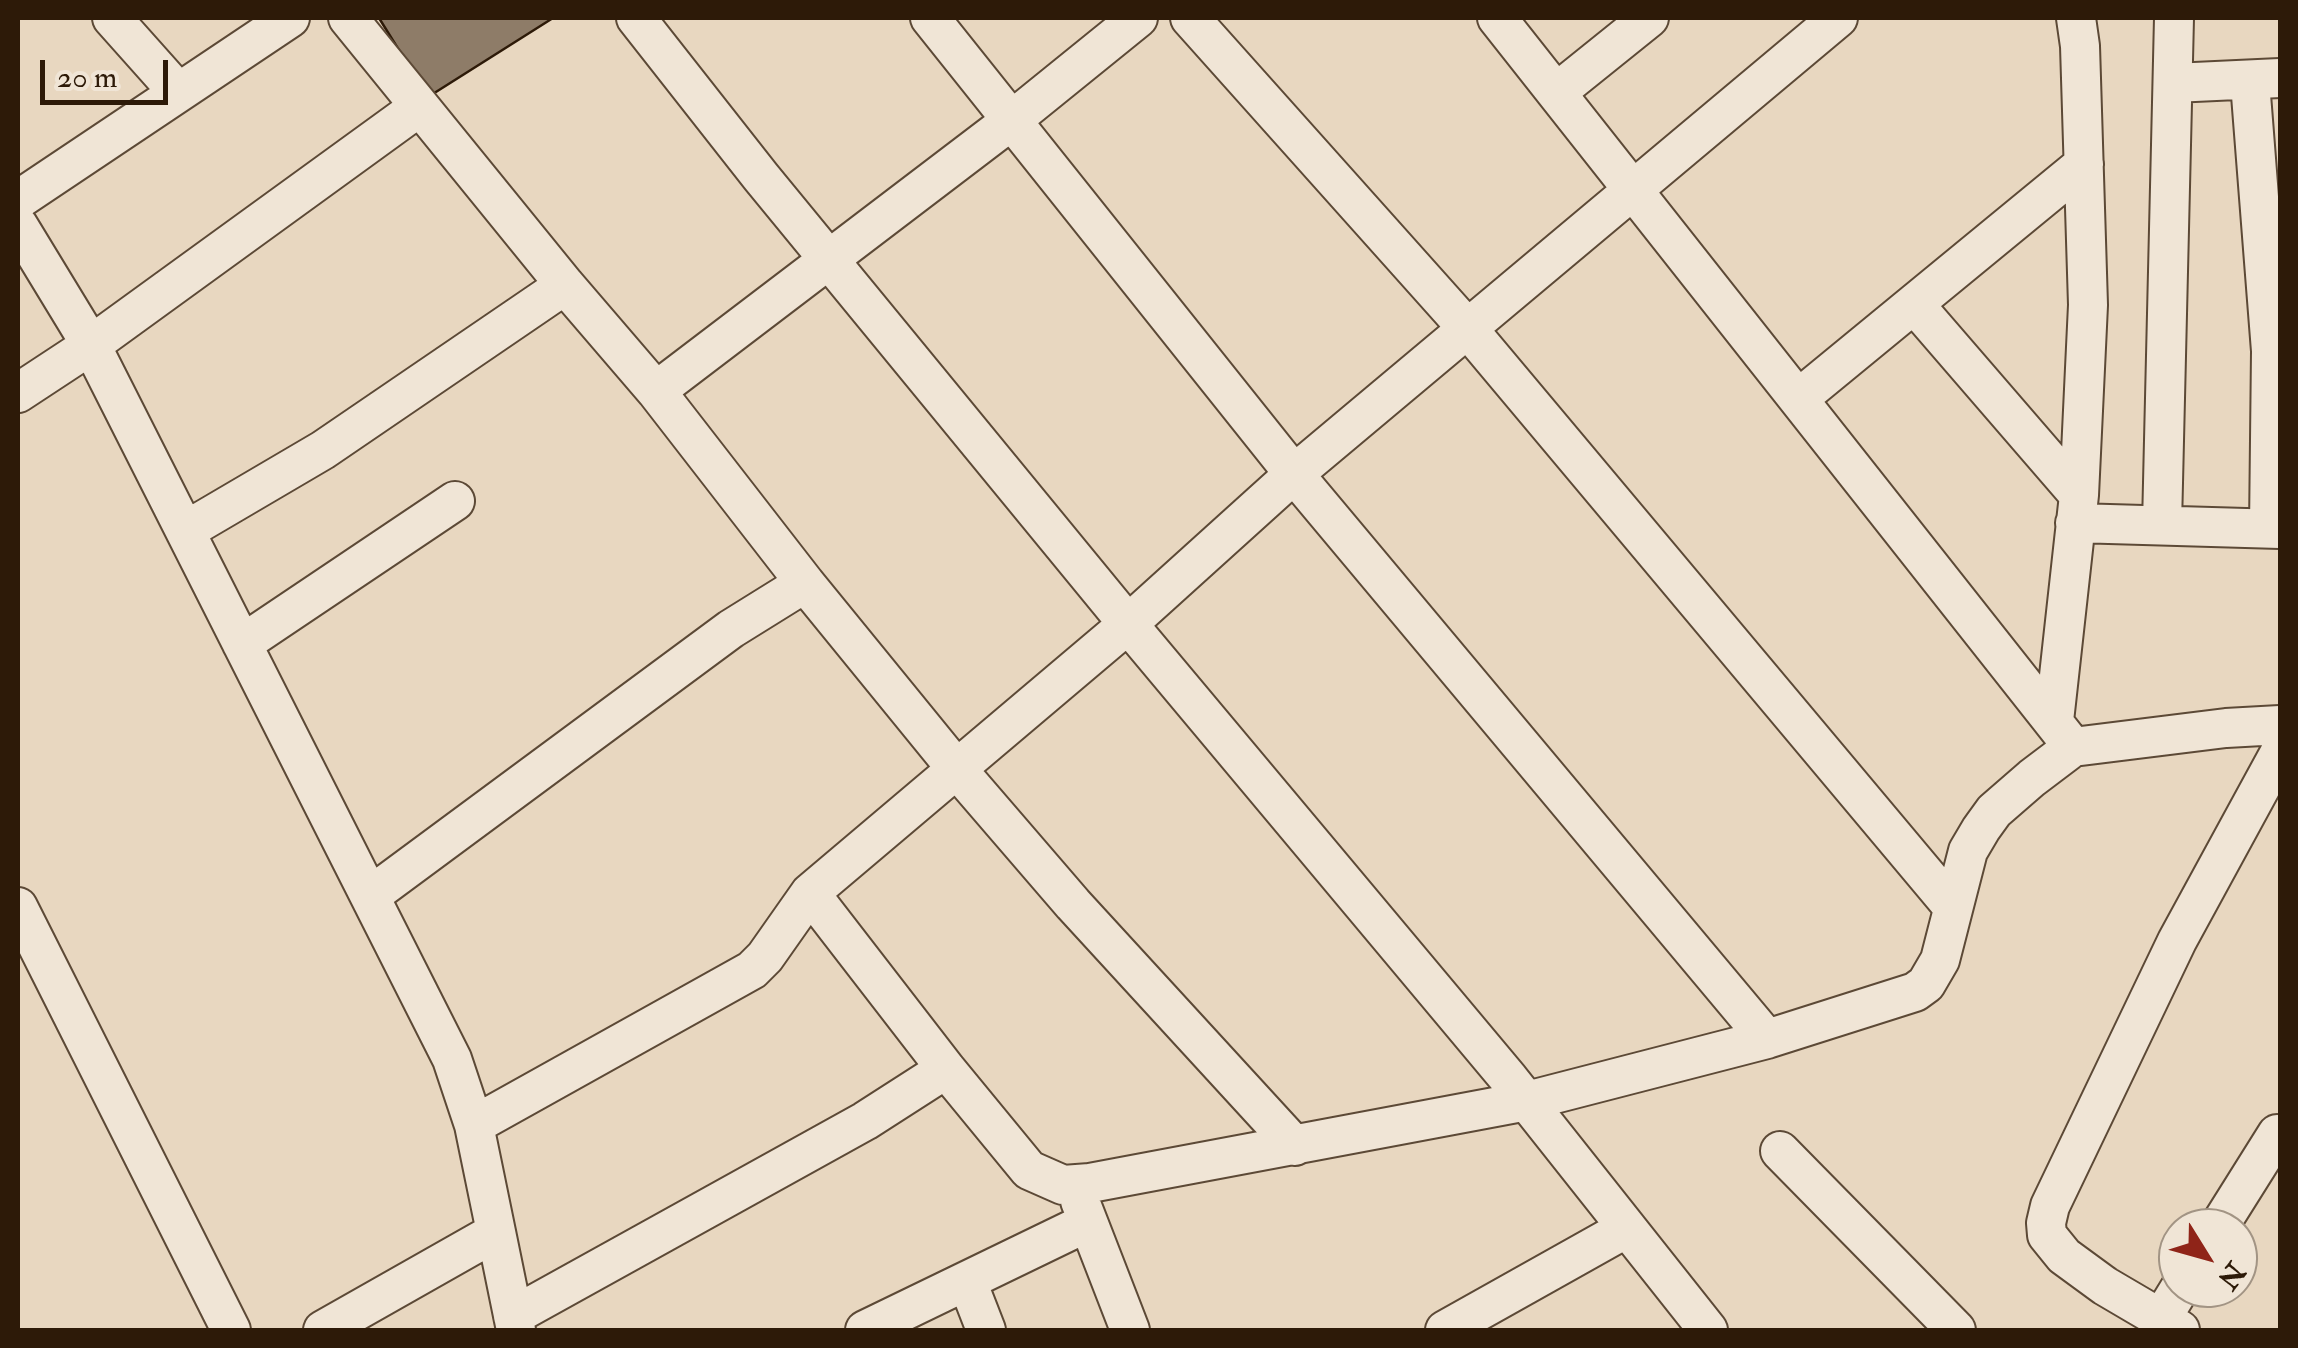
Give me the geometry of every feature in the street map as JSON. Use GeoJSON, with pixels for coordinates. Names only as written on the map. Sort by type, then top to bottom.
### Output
{"type":"FeatureCollection","features":[{"type":"Feature","properties":{"kind":"street"},"geometry":{"type":"LineString","coordinates":[[112,18],[178,92]]}},
{"type":"Feature","properties":{"kind":"street"},"geometry":{"type":"LineString","coordinates":[[18,200],[290,18]]}},
{"type":"Feature","properties":{"kind":"street"},"geometry":{"type":"LineString","coordinates":[[348,18],[656,392],[955,768],[1073,904],[1295,1146]]}},
{"type":"Feature","properties":{"kind":"street"},"geometry":{"type":"LineString","coordinates":[[636,18],[1128,624],[1527,1100],[1708,1330]]}},
{"type":"Feature","properties":{"kind":"street"},"geometry":{"type":"LineString","coordinates":[[930,18],[1294,474],[1767,1039]]}},
{"type":"Feature","properties":{"kind":"street"},"geometry":{"type":"LineString","coordinates":[[656,392],[1012,120],[1138,18]]}},
{"type":"Feature","properties":{"kind":"street"},"geometry":{"type":"LineString","coordinates":[[1190,18],[1468,329],[1952,906]]}},
{"type":"Feature","properties":{"kind":"street"},"geometry":{"type":"LineString","coordinates":[[1497,18],[2064,734]]}},
{"type":"Feature","properties":{"kind":"street"},"geometry":{"type":"LineString","coordinates":[[1557,92],[1649,18]]}},
{"type":"Feature","properties":{"kind":"street"},"geometry":{"type":"LineString","coordinates":[[474,1125],[752,970],[810,893],[1128,624],[1294,474],[1838,18]]}},
{"type":"Feature","properties":{"kind":"street"},"geometry":{"type":"LineString","coordinates":[[810,893],[1029,1170],[1045,1180],[1074,1184],[1527,1100],[1767,1039],[1915,992],[1926,984],[1940,960],[1968,851],[1980,828],[2064,734],[2088,305],[2076,18]]}},
{"type":"Feature","properties":{"kind":"street"},"geometry":{"type":"LineString","coordinates":[[2162,526],[2174,18]]}},
{"type":"Feature","properties":{"kind":"street"},"geometry":{"type":"LineString","coordinates":[[1914,304],[2077,509],[2162,526],[2275,528],[2265,80],[2173,83]]}},
{"type":"Feature","properties":{"kind":"street"},"geometry":{"type":"LineString","coordinates":[[18,393],[91,345],[419,107]]}},
{"type":"Feature","properties":{"kind":"street"},"geometry":{"type":"LineString","coordinates":[[1798,400],[2084,164]]}},
{"type":"Feature","properties":{"kind":"street"},"geometry":{"type":"LineString","coordinates":[[18,225],[91,345],[452,1059],[474,1125],[514,1323],[946,1069]]}},
{"type":"Feature","properties":{"kind":"street"},"geometry":{"type":"LineString","coordinates":[[184,531],[323,450],[565,286]]}},
{"type":"Feature","properties":{"kind":"street"},"geometry":{"type":"LineString","coordinates":[[242,644],[456,501]]}},
{"type":"Feature","properties":{"kind":"street"},"geometry":{"type":"LineString","coordinates":[[370,896],[731,628],[806,583]]}},
{"type":"Feature","properties":{"kind":"street"},"geometry":{"type":"LineString","coordinates":[[2064,734],[2280,725]]}},
{"type":"Feature","properties":{"kind":"street"},"geometry":{"type":"LineString","coordinates":[[2174,1313],[2105,1286],[2053,1245],[2046,1223],[2050,1206],[2176,941],[2280,752]]}},
{"type":"Feature","properties":{"kind":"street"},"geometry":{"type":"LineString","coordinates":[[18,907],[231,1330]]}},
{"type":"Feature","properties":{"kind":"street"},"geometry":{"type":"LineString","coordinates":[[2230,1208],[2276,1134]]}},
{"type":"Feature","properties":{"kind":"street"},"geometry":{"type":"LineString","coordinates":[[1780,1152],[1956,1330]]}},
{"type":"Feature","properties":{"kind":"street"},"geometry":{"type":"LineString","coordinates":[[1074,1184],[1130,1330]]}},
{"type":"Feature","properties":{"kind":"street"},"geometry":{"type":"LineString","coordinates":[[866,1330],[1088,1222]]}},
{"type":"Feature","properties":{"kind":"street"},"geometry":{"type":"LineString","coordinates":[[1445,1330],[1627,1228]]}},
{"type":"Feature","properties":{"kind":"street"},"geometry":{"type":"LineString","coordinates":[[323,1330],[496,1232]]}},
{"type":"Feature","properties":{"kind":"street"},"geometry":{"type":"LineString","coordinates":[[967,1281],[986,1330]]}},
{"type":"Feature","properties":{"kind":"building"},"geometry":{"type":"Polygon","coordinates":[[[379,18],[553,18],[428,97],[379,18]]]}}]}
